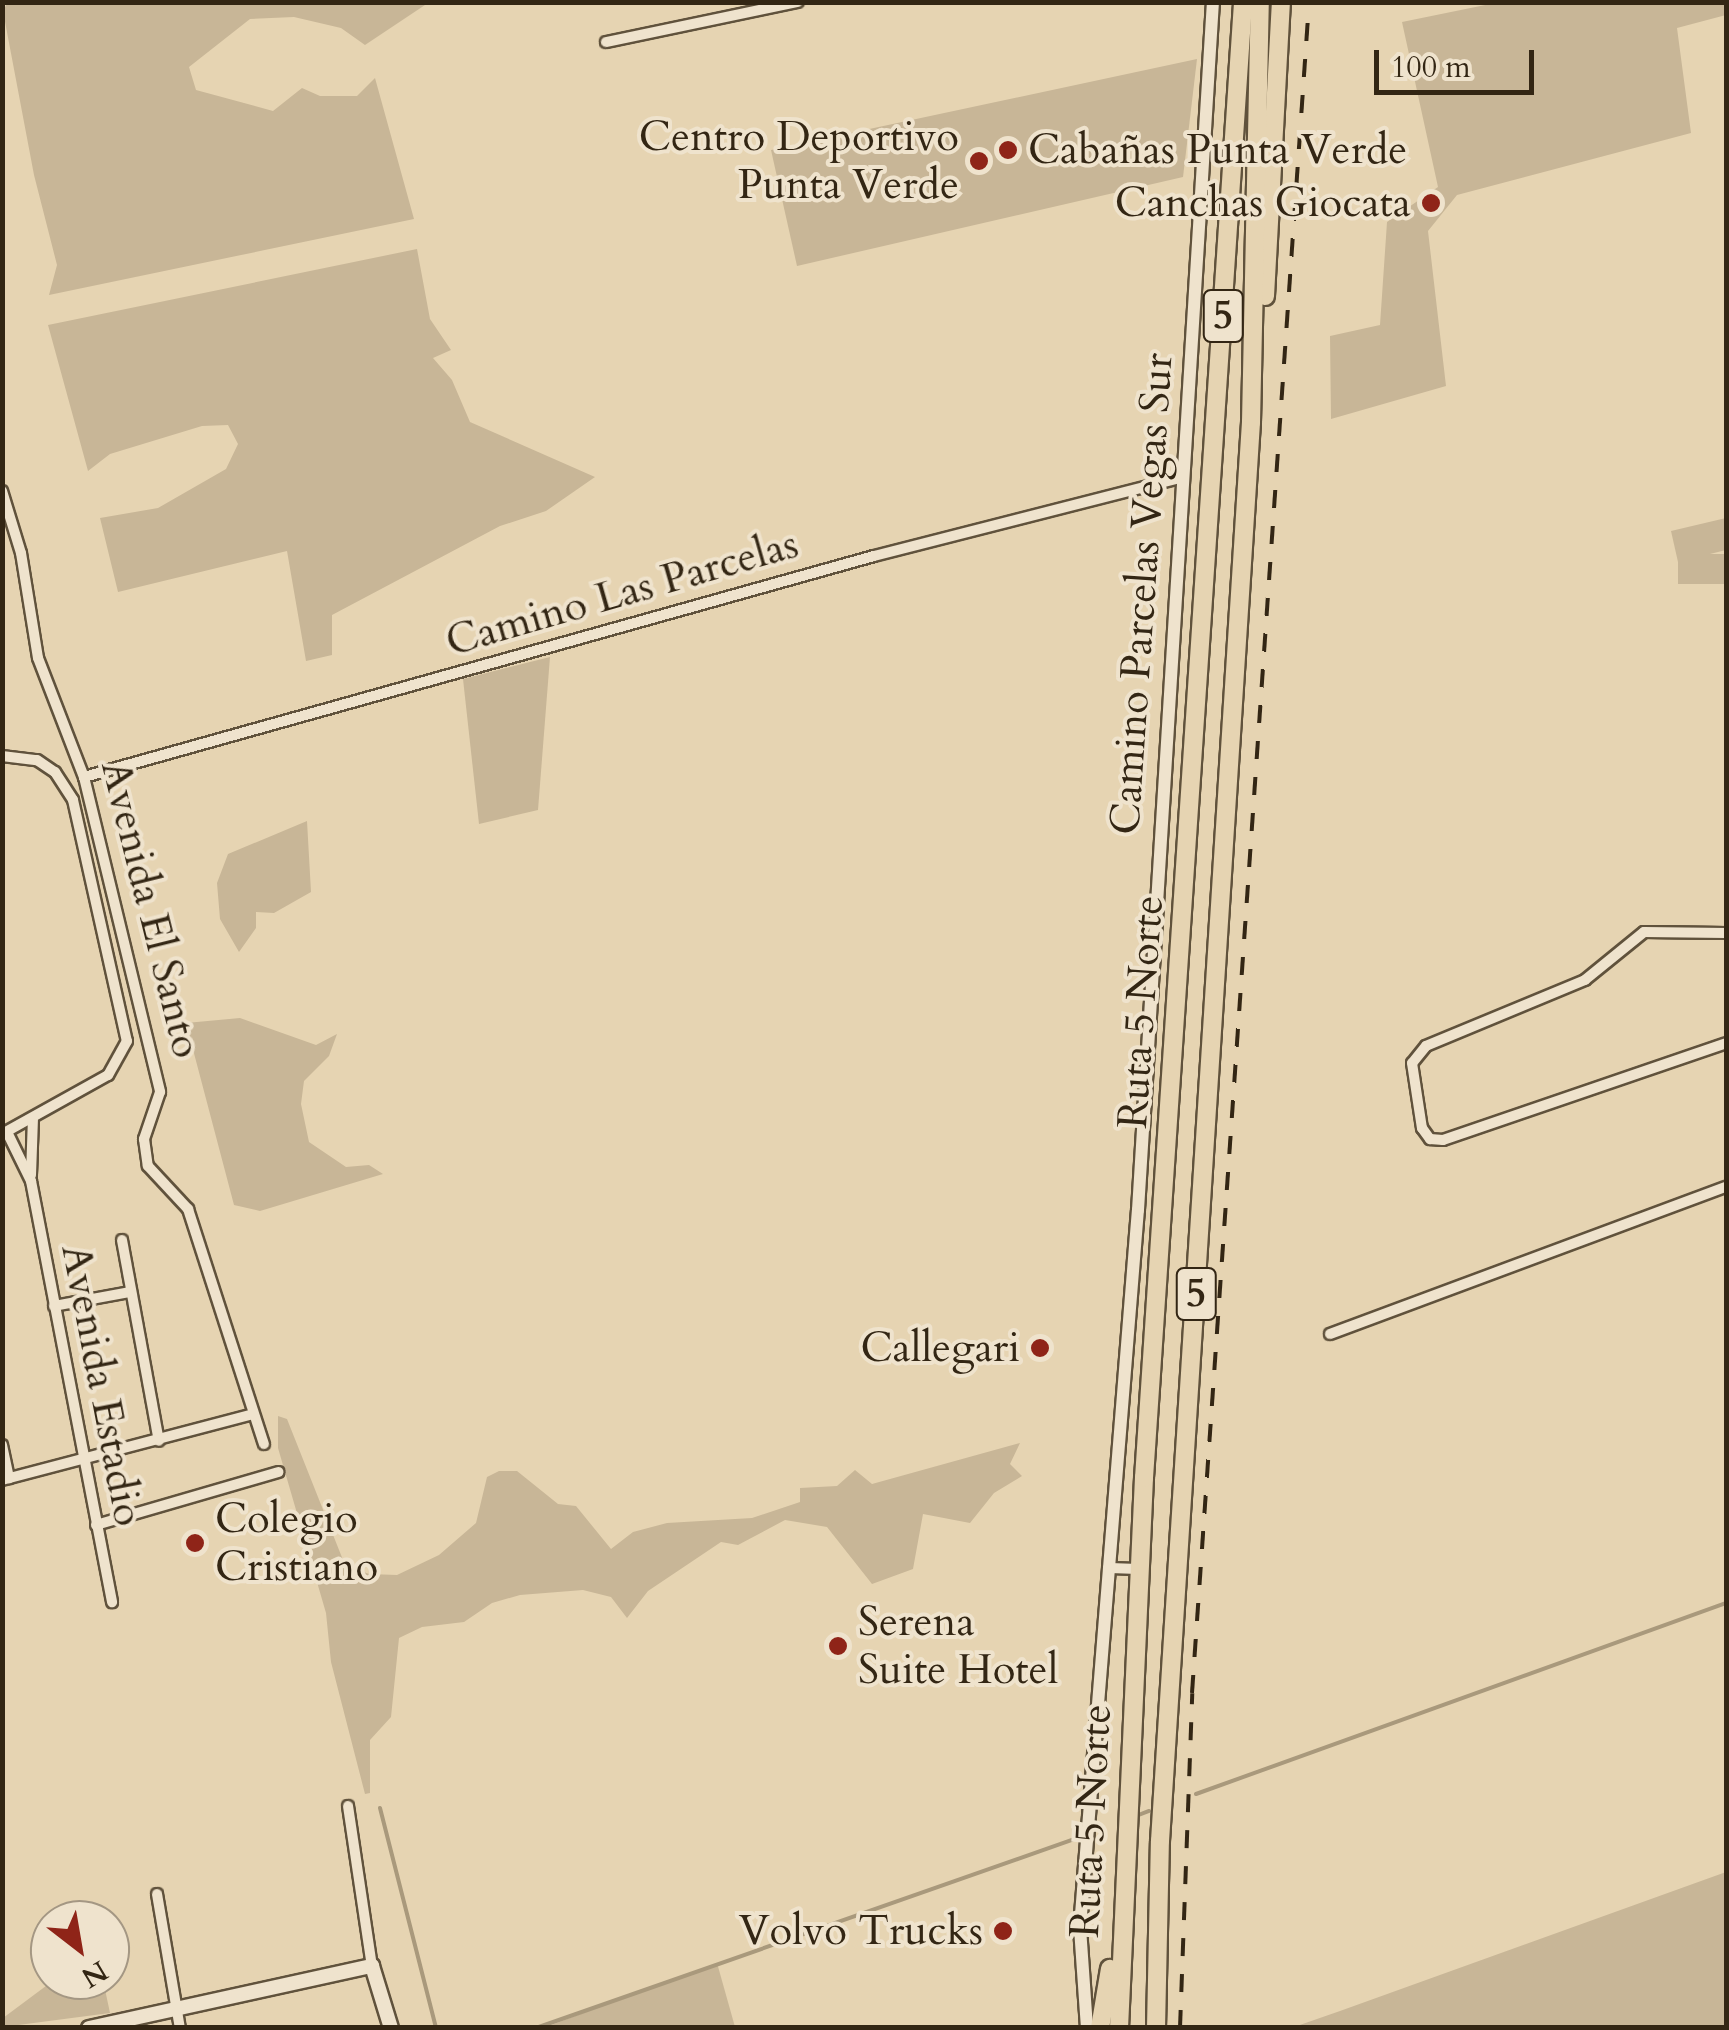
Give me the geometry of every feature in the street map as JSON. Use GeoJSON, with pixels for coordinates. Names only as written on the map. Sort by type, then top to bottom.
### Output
{"type":"FeatureCollection","features":[{"type":"Feature","properties":{"kind":"highway"},"geometry":{"type":"LineString","coordinates":[[1231,2],[1236,136]]}},
{"type":"Feature","properties":{"kind":"highway","name":"Ruta 5 Norte"},"geometry":{"type":"LineString","coordinates":[[1119,2028],[1119,1920],[1140,1569],[1244,2]]}},
{"type":"Feature","properties":{"kind":"highway","name":"Ruta 5 Norte"},"geometry":{"type":"LineString","coordinates":[[1156,2028],[1161,1826],[1251,422],[1260,2]]}},
{"type":"Feature","properties":{"kind":"highway"},"geometry":{"type":"LineString","coordinates":[[1251,422],[1273,220],[1281,2]]}},
{"type":"Feature","properties":{"kind":"highway"},"geometry":{"type":"LineString","coordinates":[[1100,2028],[1119,1920]]}},
{"type":"Feature","properties":{"kind":"main road"},"geometry":{"type":"LineString","coordinates":[[90,2028],[372,1966],[390,2028]]}},
{"type":"Feature","properties":{"kind":"street"},"geometry":{"type":"LineString","coordinates":[[606,42],[798,2]]}},
{"type":"Feature","properties":{"kind":"street","name":"Camino Parcelas Vegas Sur"},"geometry":{"type":"LineString","coordinates":[[1087,2028],[1080,1927],[1138,1210],[1180,478],[1213,2]]}},
{"type":"Feature","properties":{"kind":"street","name":"Camino Las Parcelas"},"geometry":{"type":"LineString","coordinates":[[84,777],[874,556],[1180,478]]}},
{"type":"Feature","properties":{"kind":"street","name":"Avenida El Santo"},"geometry":{"type":"LineString","coordinates":[[2,491],[21,553],[38,658],[84,777],[160,1092],[144,1138],[148,1166],[188,1209],[250,1415],[264,1444]]}},
{"type":"Feature","properties":{"kind":"street","name":"Avenida Estadio"},"geometry":{"type":"LineString","coordinates":[[2,756],[37,760],[55,772],[72,800],[128,1041],[108,1075],[5,1133],[30,1180]]}},
{"type":"Feature","properties":{"kind":"street"},"geometry":{"type":"LineString","coordinates":[[1726,933],[1644,932],[1585,980],[1426,1046],[1412,1064],[1422,1128],[1430,1139],[1443,1140],[1726,1043]]}},
{"type":"Feature","properties":{"kind":"street","name":"Avenida Estadio"},"geometry":{"type":"LineString","coordinates":[[33,1118],[30,1180],[112,1602]]}},
{"type":"Feature","properties":{"kind":"street"},"geometry":{"type":"LineString","coordinates":[[1330,1334],[1726,1187]]}},
{"type":"Feature","properties":{"kind":"street"},"geometry":{"type":"LineString","coordinates":[[122,1240],[159,1441]]}},
{"type":"Feature","properties":{"kind":"street"},"geometry":{"type":"LineString","coordinates":[[54,1306],[130,1292]]}},
{"type":"Feature","properties":{"kind":"street"},"geometry":{"type":"LineString","coordinates":[[2,1445],[6,1479],[84,1462],[250,1415]]}},
{"type":"Feature","properties":{"kind":"street"},"geometry":{"type":"LineString","coordinates":[[96,1524],[278,1472]]}},
{"type":"Feature","properties":{"kind":"street"},"geometry":{"type":"LineString","coordinates":[[1108,1568],[1140,1569]]}},
{"type":"Feature","properties":{"kind":"street"},"geometry":{"type":"LineString","coordinates":[[348,1806],[372,1966]]}},
{"type":"Feature","properties":{"kind":"street"},"geometry":{"type":"LineString","coordinates":[[157,1894],[180,2028]]}},
{"type":"Feature","properties":{"kind":"shaded area"},"geometry":{"type":"Polygon","coordinates":[[[8,2],[428,3],[365,45],[341,28],[294,17],[250,19],[189,67],[196,90],[273,111],[302,88],[320,96],[357,96],[375,78],[414,219],[49,295],[57,265],[34,175],[3,11],[8,2]]]}},
{"type":"Feature","properties":{"kind":"shaded area","name":"Canchas Giocata"},"geometry":{"type":"Polygon","coordinates":[[[1495,3],[1726,3],[1726,15],[1677,28],[1691,133],[1457,195],[1428,231],[1446,386],[1331,419],[1330,336],[1380,325],[1387,222],[1438,187],[1402,22],[1495,3]]]}},
{"type":"Feature","properties":{"kind":"shaded area","name":"Centro Deportivo Punta Verde"},"geometry":{"type":"Polygon","coordinates":[[[1197,59],[1183,177],[797,266],[771,150],[1197,59]]]}},
{"type":"Feature","properties":{"kind":"shaded area"},"geometry":{"type":"Polygon","coordinates":[[[417,249],[430,319],[451,350],[433,358],[452,380],[470,422],[595,477],[546,511],[500,526],[332,615],[332,655],[306,661],[287,551],[118,592],[100,518],[158,508],[226,469],[238,444],[228,425],[202,426],[110,454],[88,471],[48,325],[417,249]]]}},
{"type":"Feature","properties":{"kind":"shaded area"},"geometry":{"type":"Polygon","coordinates":[[[1726,518],[1726,550],[1678,562],[1671,531],[1726,518]]]}},
{"type":"Feature","properties":{"kind":"shaded area"},"geometry":{"type":"Polygon","coordinates":[[[1678,554],[1726,554],[1726,584],[1678,584],[1678,554]]]}},
{"type":"Feature","properties":{"kind":"shaded area"},"geometry":{"type":"Polygon","coordinates":[[[550,657],[538,810],[479,824],[463,679],[550,657]]]}},
{"type":"Feature","properties":{"kind":"shaded area"},"geometry":{"type":"Polygon","coordinates":[[[307,821],[311,892],[274,913],[256,912],[256,928],[239,952],[220,919],[217,883],[228,854],[307,821]]]}},
{"type":"Feature","properties":{"kind":"shaded area"},"geometry":{"type":"Polygon","coordinates":[[[240,1018],[316,1045],[337,1034],[329,1056],[304,1081],[301,1104],[309,1142],[346,1167],[369,1165],[383,1174],[260,1211],[234,1205],[186,1023],[240,1018]]]}},
{"type":"Feature","properties":{"kind":"shaded area"},"geometry":{"type":"Polygon","coordinates":[[[278,1416],[287,1419],[345,1565],[369,1574],[397,1575],[439,1555],[476,1523],[487,1477],[499,1471],[517,1471],[558,1504],[576,1506],[611,1549],[633,1532],[667,1523],[752,1518],[800,1502],[800,1488],[837,1486],[855,1470],[872,1484],[1020,1443],[1010,1464],[1022,1476],[994,1493],[970,1523],[923,1514],[913,1569],[872,1584],[827,1527],[785,1520],[738,1545],[721,1542],[648,1591],[627,1618],[611,1597],[583,1590],[520,1595],[492,1603],[464,1622],[422,1627],[399,1638],[391,1717],[370,1740],[370,1793],[365,1794],[331,1662],[326,1613],[278,1448],[278,1416]]]}},
{"type":"Feature","properties":{"kind":"shaded area"},"geometry":{"type":"Polygon","coordinates":[[[1726,1872],[1726,2027],[1294,2027],[1340,2011],[1726,1872]]]}},
{"type":"Feature","properties":{"kind":"shaded area"},"geometry":{"type":"Polygon","coordinates":[[[717,1963],[735,2027],[546,2027],[717,1963]]]}},
{"type":"Feature","properties":{"kind":"shaded area"},"geometry":{"type":"Polygon","coordinates":[[[30,1998],[107,2000],[110,2013],[3,2027],[3,2018],[30,1998]]]}},
{"type":"Feature","properties":{"kind":"waterway"},"geometry":{"type":"LineString","coordinates":[[1196,1794],[1726,1603]]}},
{"type":"Feature","properties":{"kind":"waterway"},"geometry":{"type":"LineString","coordinates":[[380,1808],[436,2028]]}},
{"type":"Feature","properties":{"kind":"waterway"},"geometry":{"type":"LineString","coordinates":[[1136,1816],[1149,1811]]}},
{"type":"Feature","properties":{"kind":"waterway"},"geometry":{"type":"LineString","coordinates":[[536,2028],[1072,1840]]}},
{"type":"Feature","properties":{"kind":"railway"},"geometry":{"type":"LineString","coordinates":[[1180,2028],[1192,1693],[1309,2]]}},
{"type":"Feature","properties":{"kind":"place","name":"Cabañas Punta Verde"},"geometry":{"type":"Point","coordinates":[1008,150]}},
{"type":"Feature","properties":{"kind":"place","name":"Centro Deportivo Punta Verde"},"geometry":{"type":"Point","coordinates":[979,161]}},
{"type":"Feature","properties":{"kind":"place","name":"Canchas Giocata"},"geometry":{"type":"Point","coordinates":[1431,203]}},
{"type":"Feature","properties":{"kind":"place","name":"Callegari"},"geometry":{"type":"Point","coordinates":[1040,1348]}},
{"type":"Feature","properties":{"kind":"place","name":"Colegio Cristiano"},"geometry":{"type":"Point","coordinates":[195,1543]}},
{"type":"Feature","properties":{"kind":"place","name":"Serena Suite Hotel"},"geometry":{"type":"Point","coordinates":[838,1646]}},
{"type":"Feature","properties":{"kind":"place","name":"Volvo Trucks"},"geometry":{"type":"Point","coordinates":[1003,1931]}}]}
